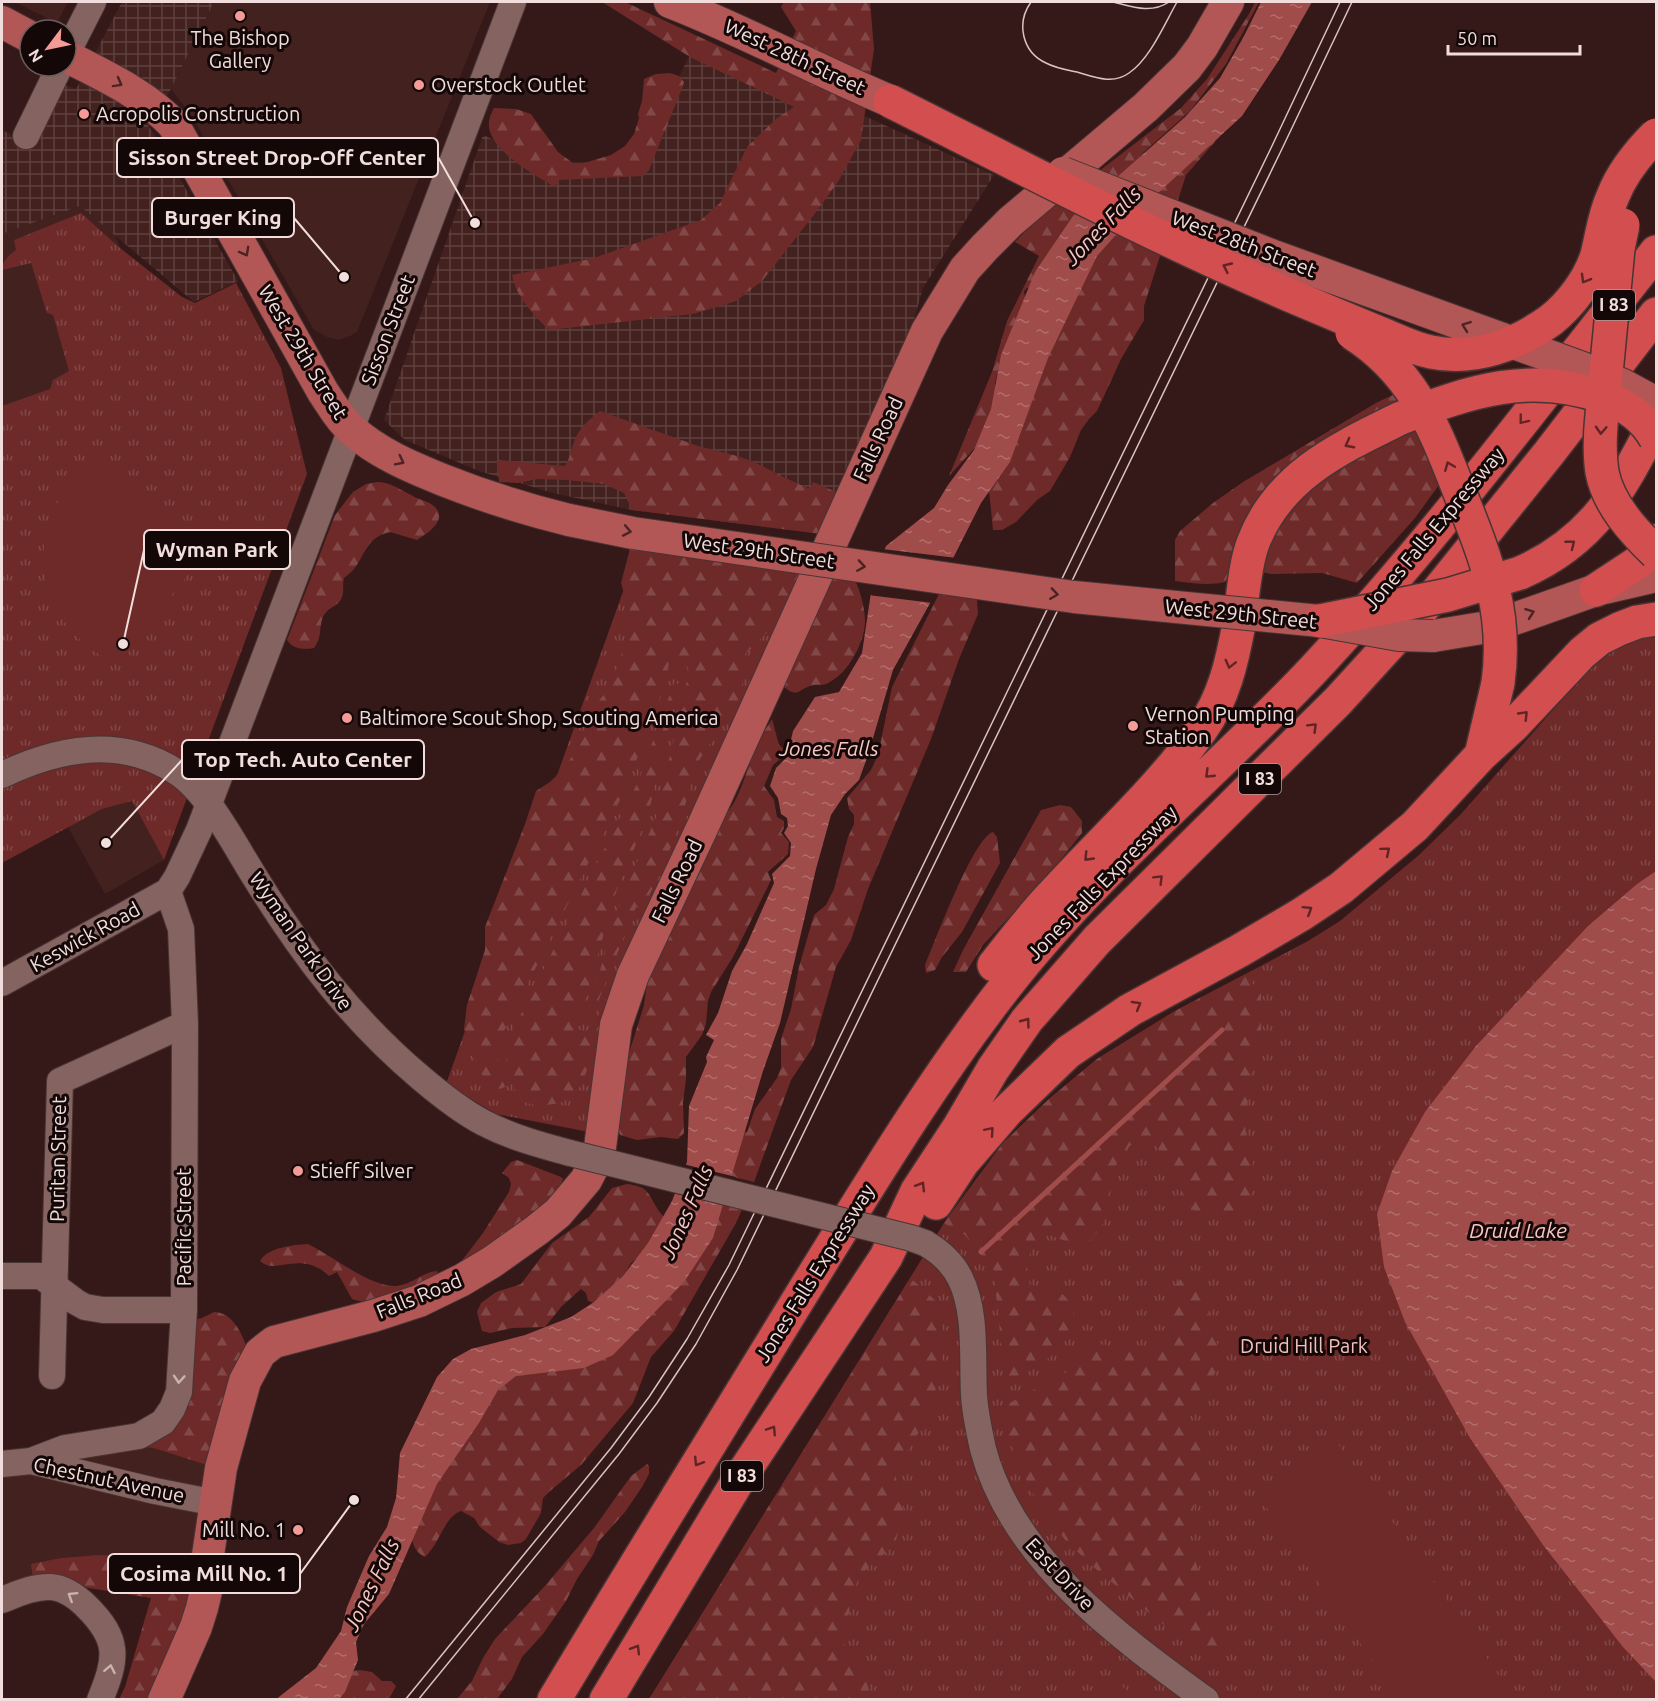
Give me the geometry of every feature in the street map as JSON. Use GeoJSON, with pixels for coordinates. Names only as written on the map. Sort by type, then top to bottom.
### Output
{"type":"FeatureCollection","features":[{"type":"Feature","properties":{"kind":"highway"},"geometry":{"type":"LineString","coordinates":[[890,101],[1150,231],[1280,291],[1408,345],[1431,352],[1465,354],[1502,347],[1550,320],[1565,308],[1588,276],[1596,257],[1613,194],[1635,159],[1656,135]]}},
{"type":"Feature","properties":{"kind":"highway"},"geometry":{"type":"LineString","coordinates":[[1656,150],[1635,183],[1618,249],[1600,443],[1602,474],[1616,506],[1628,524],[1656,553]]}},
{"type":"Feature","properties":{"kind":"highway","name":"Jones Falls Expressway"},"geometry":{"type":"LineString","coordinates":[[554,1700],[650,1540],[873,1180],[890,1132],[909,1092],[986,975],[1051,896],[1144,800],[1172,789],[1236,749],[1313,670],[1400,574],[1656,252]]}},
{"type":"Feature","properties":{"kind":"highway"},"geometry":{"type":"LineString","coordinates":[[1280,291],[1353,334],[1386,360],[1412,390],[1428,416],[1486,559],[1495,590],[1502,650],[1498,683],[1481,755]]}},
{"type":"Feature","properties":{"kind":"highway","name":"Jones Falls Expressway"},"geometry":{"type":"LineString","coordinates":[[606,1700],[736,1484],[886,1257],[917,1191],[959,1127],[993,1069],[1027,1020],[1097,940],[1338,701],[1432,598],[1656,314]]}},
{"type":"Feature","properties":{"kind":"highway"},"geometry":{"type":"LineString","coordinates":[[1172,789],[1194,738],[1214,709],[1227,679],[1252,545],[1273,505],[1288,487],[1307,470],[1331,454],[1401,418],[1428,401],[1475,381],[1524,369],[1581,367]]}},
{"type":"Feature","properties":{"kind":"highway"},"geometry":{"type":"LineString","coordinates":[[1401,418],[1457,398],[1500,387],[1532,384],[1564,386],[1579,388],[1623,405],[1637,414],[1656,439]]}},
{"type":"Feature","properties":{"kind":"highway"},"geometry":{"type":"LineString","coordinates":[[1320,621],[1430,599],[1520,573],[1558,553],[1580,536],[1603,513],[1656,421]]}},
{"type":"Feature","properties":{"kind":"highway"},"geometry":{"type":"LineString","coordinates":[[1596,590],[1640,561],[1656,541]]}},
{"type":"Feature","properties":{"kind":"highway"},"geometry":{"type":"LineString","coordinates":[[886,1257],[935,1204],[963,1162],[1007,1111],[1068,1052],[1130,1010],[1239,951],[1332,894],[1385,853],[1415,826],[1481,755],[1514,725],[1582,653],[1599,639],[1619,629],[1637,622],[1656,619]]}},
{"type":"Feature","properties":{"kind":"highway"},"geometry":{"type":"LineString","coordinates":[[529,1700],[604,1585],[621,1563],[650,1540]]}},
{"type":"Feature","properties":{"kind":"main road","name":"West 28th Street"},"geometry":{"type":"LineString","coordinates":[[670,2],[717,21],[890,101],[1173,217],[1581,367],[1623,385],[1656,403]]}},
{"type":"Feature","properties":{"kind":"main road","name":"Falls Road"},"geometry":{"type":"LineString","coordinates":[[164,1700],[202,1608],[221,1468],[245,1381],[260,1353],[274,1342],[419,1301],[462,1280],[492,1262],[558,1214],[586,1180],[599,1155],[616,1025],[633,975],[927,331],[965,269],[985,247],[1010,222],[1074,169],[1181,73],[1202,47],[1228,2]]}},
{"type":"Feature","properties":{"kind":"main road"},"geometry":{"type":"LineString","coordinates":[[2,22],[18,31]]}},
{"type":"Feature","properties":{"kind":"main road","name":"West 29th Street"},"geometry":{"type":"LineString","coordinates":[[78,62],[142,97],[172,124],[323,392],[351,430],[417,470],[485,497],[569,520],[633,533],[1074,597],[1320,621],[1390,634],[1433,636],[1494,626],[1596,590],[1656,576]]}},
{"type":"Feature","properties":{"kind":"street"},"geometry":{"type":"LineString","coordinates":[[78,31],[93,2]]}},
{"type":"Feature","properties":{"kind":"street","name":"Sisson Street"},"geometry":{"type":"LineString","coordinates":[[168,891],[190,850],[208,805],[513,2]]}},
{"type":"Feature","properties":{"kind":"street"},"geometry":{"type":"LineString","coordinates":[[26,136],[54,78]]}},
{"type":"Feature","properties":{"kind":"street","name":"Wyman Park Drive"},"geometry":{"type":"LineString","coordinates":[[2,775],[38,760],[86,749],[110,748],[132,752],[175,770],[188,780],[208,805],[303,951],[335,993],[377,1040],[434,1089],[483,1122],[530,1142],[570,1153],[925,1243]]}},
{"type":"Feature","properties":{"kind":"street","name":"Keswick Road"},"geometry":{"type":"LineString","coordinates":[[2,983],[168,891]]}},
{"type":"Feature","properties":{"kind":"street","name":"Pacific Street"},"geometry":{"type":"LineString","coordinates":[[31,1461],[65,1448],[140,1436],[163,1422],[172,1409],[178,1392],[184,1310],[185,1024],[181,929],[168,891]]}},
{"type":"Feature","properties":{"kind":"street","name":"Puritan Street"},"geometry":{"type":"LineString","coordinates":[[52,1376],[60,1081],[185,1024]]}},
{"type":"Feature","properties":{"kind":"street","name":"East Drive"},"geometry":{"type":"LineString","coordinates":[[925,1243],[935,1249],[952,1266],[965,1292],[972,1333],[974,1399],[978,1428],[991,1474],[1014,1521],[1041,1559],[1059,1578],[1142,1652],[1206,1700]]}},
{"type":"Feature","properties":{"kind":"street"},"geometry":{"type":"LineString","coordinates":[[2,1276],[41,1276],[86,1307],[103,1310],[184,1310]]}},
{"type":"Feature","properties":{"kind":"street","name":"Chestnut Avenue"},"geometry":{"type":"LineString","coordinates":[[2,1464],[31,1461],[155,1491],[216,1503]]}},
{"type":"Feature","properties":{"kind":"street"},"geometry":{"type":"LineString","coordinates":[[7,1598],[39,1587],[53,1587],[63,1590],[83,1603],[105,1627],[111,1638],[112,1657],[100,1700]]}},
{"type":"Feature","properties":{"kind":"shaded area"},"geometry":{"type":"Polygon","coordinates":[[[15,2],[68,2],[60,18],[47,18],[15,2]]]}},
{"type":"Feature","properties":{"kind":"shaded area"},"geometry":{"type":"Polygon","coordinates":[[[122,2],[214,2],[171,89],[148,126],[238,281],[194,302],[80,206],[2,234],[2,130],[35,146],[65,85],[76,89],[122,2]]]}},
{"type":"Feature","properties":{"kind":"shaded area"},"geometry":{"type":"Polygon","coordinates":[[[214,2],[490,2],[357,332],[350,336],[339,340],[314,330],[191,115],[171,89],[214,2]]]}},
{"type":"Feature","properties":{"kind":"shaded area"},"geometry":{"type":"Polygon","coordinates":[[[698,37],[994,175],[923,288],[910,334],[822,534],[632,510],[553,493],[479,471],[405,440],[384,420],[483,135],[548,163],[639,162],[698,37]]]}},
{"type":"Feature","properties":{"kind":"shaded area"},"geometry":{"type":"Polygon","coordinates":[[[80,206],[115,235],[171,365],[2,411],[2,234],[80,206]]]}},
{"type":"Feature","properties":{"kind":"shaded area"},"geometry":{"type":"Polygon","coordinates":[[[132,801],[164,860],[105,894],[68,827],[102,809],[132,801]]]}},
{"type":"Feature","properties":{"kind":"shaded area"},"geometry":{"type":"Polygon","coordinates":[[[227,1407],[193,1606],[90,1587],[54,1583],[2,1594],[2,1473],[24,1471],[101,1454],[227,1407]]]}},
{"type":"Feature","properties":{"kind":"green space"},"geometry":{"type":"Polygon","coordinates":[[[602,2],[625,2],[776,73],[796,31],[781,7],[784,2],[870,2],[874,49],[861,140],[839,180],[820,207],[762,281],[736,301],[693,314],[549,330],[517,291],[512,275],[594,258],[701,220],[720,203],[747,147],[777,118],[794,107],[690,57],[602,2]]]}},
{"type":"Feature","properties":{"kind":"green space"},"geometry":{"type":"Polygon","coordinates":[[[1255,2],[1259,2],[1226,64],[1190,111],[1144,152],[1039,290],[1027,288],[1024,291],[1025,297],[998,371],[995,383],[997,391],[983,439],[949,476],[992,372],[1007,321],[1039,256],[1015,242],[1038,218],[1181,108],[1207,79],[1255,2]]]}},
{"type":"Feature","properties":{"kind":"green space"},"geometry":{"type":"Polygon","coordinates":[[[670,73],[679,76],[684,82],[683,86],[649,170],[643,176],[559,180],[555,187],[506,154],[492,136],[489,127],[494,108],[516,109],[531,114],[558,152],[573,163],[584,163],[611,155],[625,146],[634,134],[639,118],[644,79],[656,74],[670,73]]]}},
{"type":"Feature","properties":{"kind":"green space"},"geometry":{"type":"Polygon","coordinates":[[[1220,136],[1186,175],[1144,306],[1144,320],[1121,359],[1097,411],[1081,430],[1070,457],[1050,491],[1037,500],[1016,522],[1002,530],[993,530],[989,490],[1061,279],[1220,136]]]}},
{"type":"Feature","properties":{"kind":"green space"},"geometry":{"type":"Polygon","coordinates":[[[81,213],[120,248],[182,297],[195,303],[236,283],[281,368],[307,474],[164,860],[132,801],[102,809],[2,863],[2,406],[50,389],[53,380],[69,371],[53,315],[47,313],[31,263],[2,270],[6,258],[16,250],[14,240],[81,213]]]}},
{"type":"Feature","properties":{"kind":"green space"},"geometry":{"type":"Polygon","coordinates":[[[1416,384],[1423,395],[1317,454],[1225,582],[1206,584],[1175,581],[1175,540],[1180,531],[1213,503],[1243,482],[1376,403],[1416,384]]]}},
{"type":"Feature","properties":{"kind":"green space"},"geometry":{"type":"Polygon","coordinates":[[[600,411],[701,447],[748,460],[810,489],[813,482],[834,491],[839,496],[822,534],[632,510],[624,493],[604,484],[537,479],[518,483],[499,482],[497,460],[565,466],[578,433],[586,422],[600,411]]]}},
{"type":"Feature","properties":{"kind":"green space"},"geometry":{"type":"Polygon","coordinates":[[[1417,427],[1439,485],[1415,518],[1357,583],[1322,573],[1271,574],[1254,570],[1271,524],[1334,469],[1389,444],[1417,427]]]}},
{"type":"Feature","properties":{"kind":"green space"},"geometry":{"type":"Polygon","coordinates":[[[91,463],[197,542],[200,559],[118,665],[89,647],[67,625],[52,599],[44,571],[44,543],[52,514],[67,487],[91,463]]]}},
{"type":"Feature","properties":{"kind":"green space"},"geometry":{"type":"Polygon","coordinates":[[[377,482],[391,485],[433,505],[438,512],[438,522],[417,540],[390,532],[373,540],[357,565],[344,578],[342,599],[325,614],[314,648],[295,647],[287,640],[335,515],[353,492],[366,484],[377,482]]]}},
{"type":"Feature","properties":{"kind":"green space"},"geometry":{"type":"Polygon","coordinates":[[[631,545],[809,564],[780,619],[739,661],[743,679],[739,699],[694,768],[684,810],[667,857],[643,909],[636,907],[595,1009],[590,1014],[588,1012],[618,908],[656,817],[689,672],[681,660],[675,659],[669,663],[666,681],[626,788],[502,1035],[498,1059],[505,1087],[499,1089],[490,1085],[480,1072],[464,1029],[467,1005],[485,950],[485,927],[536,791],[550,782],[564,768],[577,749],[593,708],[611,686],[630,628],[630,615],[621,583],[631,545]]]}},
{"type":"Feature","properties":{"kind":"green space"},"geometry":{"type":"Polygon","coordinates":[[[638,550],[805,573],[589,1132],[496,1114],[446,1084],[638,550]]]}},
{"type":"Feature","properties":{"kind":"green space"},"geometry":{"type":"Polygon","coordinates":[[[830,566],[853,575],[864,609],[865,621],[862,638],[854,656],[835,679],[795,693],[781,685],[830,566]]]}},
{"type":"Feature","properties":{"kind":"green space"},"geometry":{"type":"Polygon","coordinates":[[[939,594],[973,596],[977,600],[978,614],[959,659],[931,739],[868,889],[851,940],[836,967],[813,1047],[791,1080],[754,1182],[725,1175],[740,1132],[747,1132],[755,1109],[777,1078],[781,1068],[781,1039],[791,1009],[799,967],[814,915],[826,905],[834,889],[848,837],[854,824],[854,815],[849,809],[847,798],[871,770],[878,755],[892,687],[939,594]]]}},
{"type":"Feature","properties":{"kind":"green space","name":"Druid Hill Park"},"geometry":{"type":"Polygon","coordinates":[[[1656,633],[1656,1699],[649,1700],[944,1223],[1003,1143],[1049,1099],[1097,1059],[1175,1011],[1308,941],[1340,921],[1419,855],[1461,814],[1597,660],[1628,641],[1656,633]]]}},
{"type":"Feature","properties":{"kind":"green space"},"geometry":{"type":"Polygon","coordinates":[[[674,683],[677,683],[678,687],[648,815],[616,892],[583,1006],[575,1020],[578,1029],[584,1032],[591,1031],[611,988],[601,1044],[581,1085],[570,1098],[560,1103],[539,1106],[523,1102],[508,1073],[506,1057],[508,1040],[638,782],[674,683]]]}},
{"type":"Feature","properties":{"kind":"green space"},"geometry":{"type":"Polygon","coordinates":[[[772,719],[779,745],[784,749],[785,755],[773,765],[764,786],[774,800],[777,817],[784,821],[781,833],[789,842],[788,854],[768,872],[771,880],[733,957],[711,992],[702,1035],[686,1057],[683,1102],[684,1133],[678,1139],[661,1137],[637,1140],[620,1135],[617,1127],[629,1053],[644,1005],[649,968],[722,818],[738,795],[757,745],[772,719]]]}},
{"type":"Feature","properties":{"kind":"green space"},"geometry":{"type":"Polygon","coordinates":[[[1060,805],[1071,807],[1082,821],[1082,833],[1050,873],[983,945],[966,972],[953,972],[1041,810],[1060,805]]]}},
{"type":"Feature","properties":{"kind":"green space"},"geometry":{"type":"Polygon","coordinates":[[[993,832],[997,837],[1000,863],[962,932],[942,957],[935,970],[926,973],[925,965],[965,871],[985,838],[993,832]]]}},
{"type":"Feature","properties":{"kind":"green space"},"geometry":{"type":"Polygon","coordinates":[[[1244,975],[1261,994],[1261,1030],[1251,1065],[1245,1133],[1253,1158],[1251,1198],[1238,1211],[1203,1218],[1185,1202],[1170,1158],[1145,1137],[1133,1144],[1118,1160],[1106,1216],[1091,1240],[1071,1243],[1047,1234],[1031,1251],[1027,1263],[1030,1285],[1056,1290],[1075,1309],[1064,1340],[1058,1349],[1034,1368],[1005,1380],[995,1272],[965,1235],[944,1223],[1003,1143],[1049,1099],[1097,1059],[1175,1011],[1244,975]]]}},
{"type":"Feature","properties":{"kind":"green space"},"geometry":{"type":"Polygon","coordinates":[[[517,1160],[561,1177],[563,1179],[557,1191],[533,1215],[460,1263],[483,1233],[509,1192],[511,1184],[509,1178],[502,1173],[511,1162],[517,1160]]]}},
{"type":"Feature","properties":{"kind":"green space"},"geometry":{"type":"Polygon","coordinates":[[[627,1184],[643,1188],[671,1223],[631,1263],[624,1275],[595,1303],[588,1301],[586,1293],[581,1289],[562,1306],[545,1327],[512,1328],[490,1333],[482,1331],[477,1312],[481,1303],[496,1292],[521,1284],[552,1243],[589,1217],[612,1188],[627,1184]]]}},
{"type":"Feature","properties":{"kind":"green space"},"geometry":{"type":"Polygon","coordinates":[[[708,1204],[744,1205],[674,1331],[651,1357],[633,1403],[581,1465],[543,1498],[541,1513],[526,1539],[521,1543],[508,1545],[499,1542],[480,1527],[474,1518],[461,1511],[450,1519],[430,1552],[425,1557],[420,1554],[412,1541],[411,1519],[475,1412],[524,1365],[708,1204]]]}},
{"type":"Feature","properties":{"kind":"green space"},"geometry":{"type":"Polygon","coordinates":[[[308,1244],[364,1277],[387,1285],[402,1285],[427,1273],[437,1271],[438,1276],[408,1291],[385,1299],[363,1301],[352,1299],[337,1272],[329,1276],[309,1264],[273,1266],[260,1261],[275,1250],[308,1244]]]}},
{"type":"Feature","properties":{"kind":"green space"},"geometry":{"type":"Polygon","coordinates":[[[1198,1275],[1208,1299],[1209,1329],[1221,1351],[1216,1372],[1184,1407],[1185,1416],[1202,1448],[1204,1467],[1190,1521],[1190,1539],[1208,1610],[1226,1648],[1220,1656],[1202,1656],[1097,1570],[1066,1541],[1032,1492],[1018,1462],[1009,1440],[1004,1406],[1065,1373],[1083,1353],[1096,1344],[1136,1353],[1158,1353],[1168,1333],[1175,1285],[1183,1277],[1198,1275]]]}},
{"type":"Feature","properties":{"kind":"green space"},"geometry":{"type":"Polygon","coordinates":[[[909,1280],[914,1281],[939,1304],[943,1329],[942,1366],[928,1417],[895,1471],[899,1498],[904,1510],[896,1540],[890,1549],[860,1575],[851,1598],[845,1651],[867,1681],[869,1699],[649,1699],[909,1280]]]}},
{"type":"Feature","properties":{"kind":"green space"},"geometry":{"type":"Polygon","coordinates":[[[214,1312],[231,1319],[247,1348],[235,1367],[207,1465],[144,1447],[194,1320],[214,1312]]]}},
{"type":"Feature","properties":{"kind":"green space"},"geometry":{"type":"Polygon","coordinates":[[[1336,1441],[1515,1699],[1399,1699],[1258,1495],[1336,1441]]]}},
{"type":"Feature","properties":{"kind":"green space"},"geometry":{"type":"Polygon","coordinates":[[[647,1464],[649,1474],[642,1487],[625,1512],[599,1541],[566,1601],[543,1634],[522,1657],[512,1679],[497,1699],[457,1699],[472,1681],[495,1639],[544,1587],[594,1528],[631,1476],[647,1464]]]}},
{"type":"Feature","properties":{"kind":"green space"},"geometry":{"type":"Polygon","coordinates":[[[101,1555],[197,1563],[189,1620],[152,1699],[119,1699],[125,1687],[151,1598],[33,1579],[31,1564],[61,1558],[101,1555]]]}},
{"type":"Feature","properties":{"kind":"green space"},"geometry":{"type":"Polygon","coordinates":[[[354,1671],[372,1672],[382,1681],[391,1681],[396,1686],[389,1699],[328,1700],[354,1671]]]}},
{"type":"Feature","properties":{"kind":"green space"},"geometry":{"type":"Polygon","coordinates":[[[1119,1684],[1138,1699],[1097,1699],[1119,1684]]]}},
{"type":"Feature","properties":{"kind":"water","name":"Jones Falls"},"geometry":{"type":"Polygon","coordinates":[[[1261,2],[1312,2],[1279,60],[1242,116],[1132,217],[1097,256],[1048,358],[1010,462],[981,503],[893,670],[859,780],[845,794],[831,815],[780,1023],[763,1071],[713,1238],[684,1282],[613,1355],[584,1368],[516,1376],[498,1390],[479,1423],[437,1484],[389,1594],[364,1624],[356,1642],[358,1660],[345,1692],[339,1699],[275,1700],[316,1668],[341,1631],[347,1607],[369,1556],[387,1527],[396,1498],[400,1453],[437,1377],[453,1359],[471,1349],[525,1335],[571,1317],[594,1302],[623,1276],[648,1243],[672,1201],[687,1162],[689,1106],[714,1040],[706,1035],[718,1013],[732,971],[747,944],[774,883],[772,874],[790,856],[791,843],[784,833],[788,826],[787,818],[781,814],[778,798],[770,786],[776,768],[787,757],[793,731],[815,697],[839,692],[862,653],[873,579],[886,546],[934,508],[974,450],[991,409],[1001,355],[1035,272],[1073,216],[1185,117],[1220,78],[1261,2]]]}},
{"type":"Feature","properties":{"kind":"water","name":"Druid Lake"},"geometry":{"type":"Polygon","coordinates":[[[1656,871],[1656,1682],[1623,1647],[1543,1545],[1470,1438],[1405,1322],[1384,1267],[1377,1214],[1392,1171],[1425,1112],[1476,1046],[1588,926],[1637,884],[1656,871]]]}},
{"type":"Feature","properties":{"kind":"pier"},"geometry":{"type":"Polygon","coordinates":[[[882,549],[957,558],[933,603],[868,595],[871,578],[882,549]]]}},
{"type":"Feature","properties":{"kind":"pier"},"geometry":{"type":"Polygon","coordinates":[[[683,1164],[736,1177],[726,1206],[672,1193],[683,1164]]]}},
{"type":"Feature","properties":{"kind":"waterway"},"geometry":{"type":"LineString","coordinates":[[981,1252],[1222,1030]]}},
{"type":"Feature","properties":{"kind":"tram line"},"geometry":{"type":"LineString","coordinates":[[1031,2],[1026,10],[1023,28],[1031,52],[1057,68],[1110,79],[1123,77],[1144,59],[1177,2]]}},
{"type":"Feature","properties":{"kind":"tram line"},"geometry":{"type":"LineString","coordinates":[[1113,2],[1149,9],[1169,2]]}},
{"type":"Feature","properties":{"kind":"tram line"},"geometry":{"type":"LineString","coordinates":[[405,1700],[611,1448],[649,1397],[687,1339],[729,1265],[1340,2]]}},
{"type":"Feature","properties":{"kind":"tram line"},"geometry":{"type":"LineString","coordinates":[[418,1700],[619,1454],[657,1403],[696,1344],[737,1270],[1352,2]]}},
{"type":"Feature","properties":{"kind":"place","name":"The Bishop Gallery"},"geometry":{"type":"Point","coordinates":[240,16]}},
{"type":"Feature","properties":{"kind":"place","name":"Overstock Outlet"},"geometry":{"type":"Point","coordinates":[419,85]}},
{"type":"Feature","properties":{"kind":"place","name":"Acropolis Construction"},"geometry":{"type":"Point","coordinates":[84,114]}},
{"type":"Feature","properties":{"kind":"place","name":"Sisson Street Drop-Off Center"},"geometry":{"type":"Point","coordinates":[475,223]}},
{"type":"Feature","properties":{"kind":"place","name":"Burger King"},"geometry":{"type":"Point","coordinates":[344,277]}},
{"type":"Feature","properties":{"kind":"place","name":"Wyman Park"},"geometry":{"type":"Point","coordinates":[123,644]}},
{"type":"Feature","properties":{"kind":"place","name":"Baltimore Scout Shop, Scouting America"},"geometry":{"type":"Point","coordinates":[347,718]}},
{"type":"Feature","properties":{"kind":"place","name":"Vernon Pumping Station"},"geometry":{"type":"Point","coordinates":[1133,726]}},
{"type":"Feature","properties":{"kind":"place","name":"Top Tech. Auto Center"},"geometry":{"type":"Point","coordinates":[106,843]}},
{"type":"Feature","properties":{"kind":"place","name":"Stieff Silver"},"geometry":{"type":"Point","coordinates":[298,1171]}},
{"type":"Feature","properties":{"kind":"place","name":"Cosima Mill No. 1"},"geometry":{"type":"Point","coordinates":[354,1500]}},
{"type":"Feature","properties":{"kind":"place","name":"Mill No. 1"},"geometry":{"type":"Point","coordinates":[298,1530]}}]}
